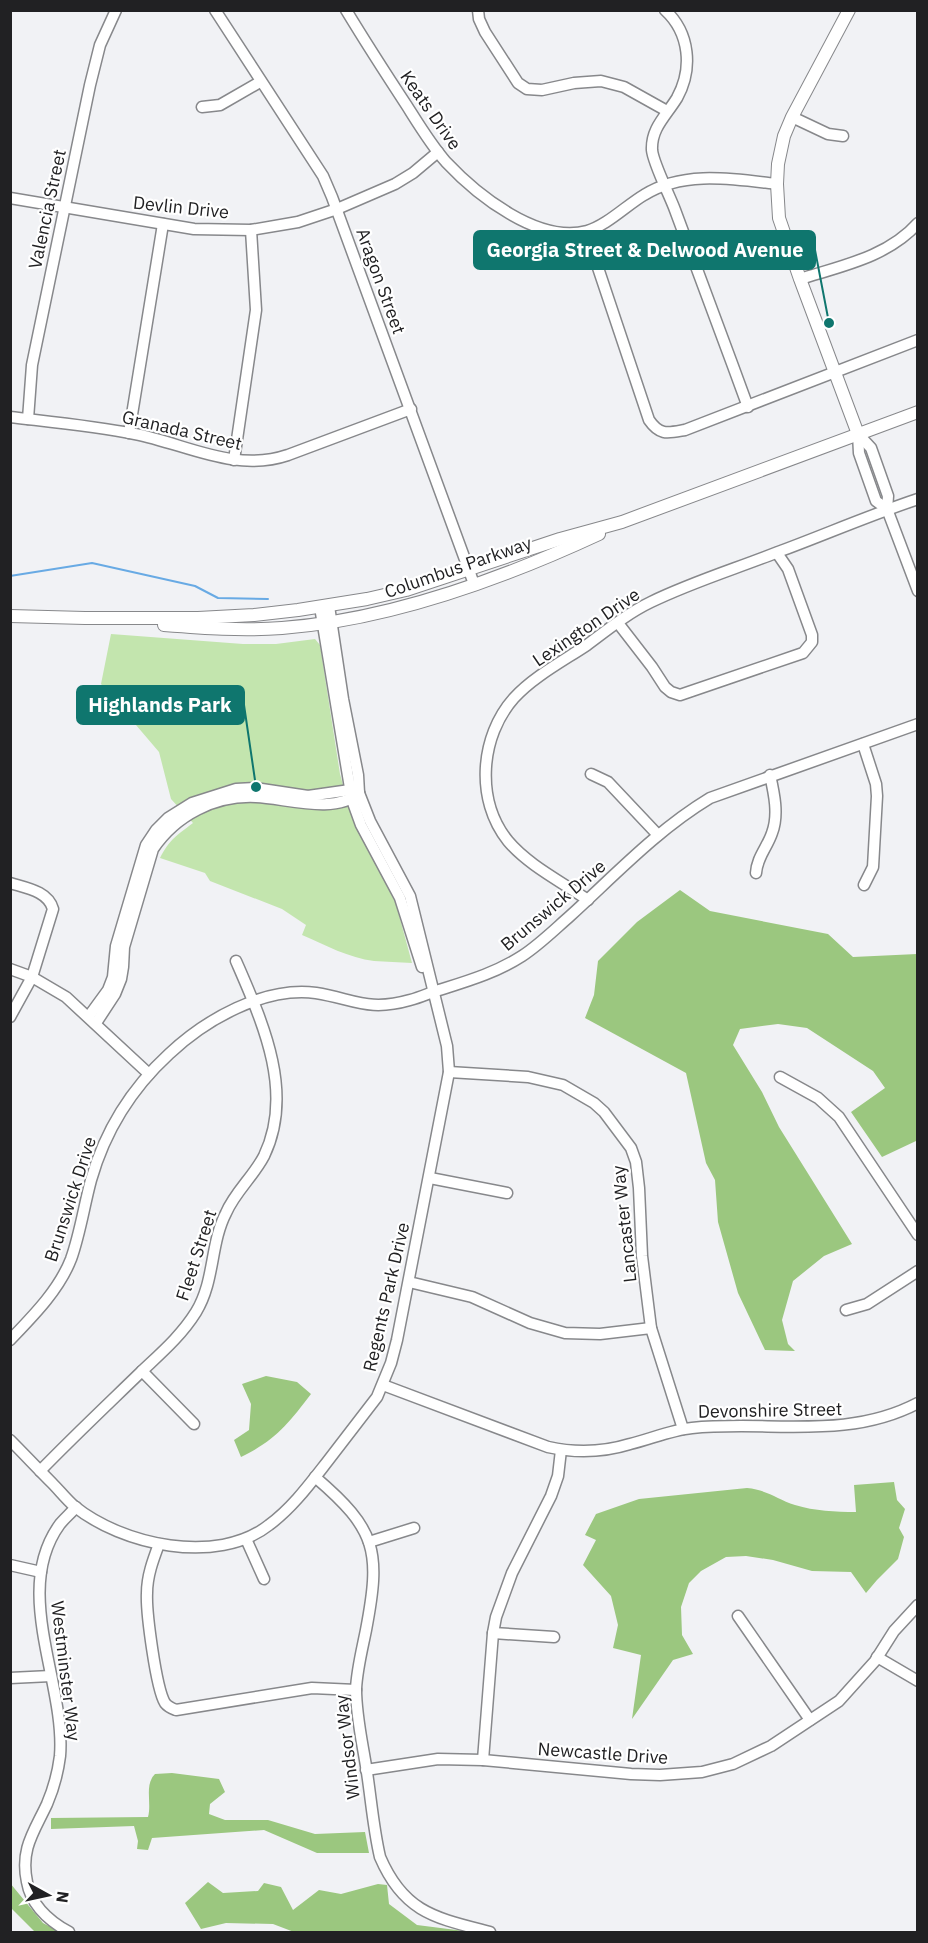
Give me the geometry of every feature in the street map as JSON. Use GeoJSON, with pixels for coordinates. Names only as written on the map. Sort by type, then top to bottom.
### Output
{"type":"FeatureCollection","features":[{"type":"Feature","properties":{"kind":"main road"},"geometry":{"type":"LineString","coordinates":[[849,10],[792,117],[780,150],[777,184],[779,218],[858,434]]}},
{"type":"Feature","properties":{"kind":"main road","name":"Columbus Parkway"},"geometry":{"type":"LineString","coordinates":[[85,618],[254,615],[324,606],[406,590],[560,539],[622,522],[918,412]]}},
{"type":"Feature","properties":{"kind":"main road","name":"Columbus Parkway"},"geometry":{"type":"LineString","coordinates":[[10,615],[85,618],[234,630],[283,628],[326,622],[369,615],[424,601],[588,539],[622,522]]}},
{"type":"Feature","properties":{"kind":"street","name":"Valencia Street"},"geometry":{"type":"LineString","coordinates":[[28,419],[32,365],[64,207],[100,45],[116,10]]}},
{"type":"Feature","properties":{"kind":"street","name":"Aragon Street"},"geometry":{"type":"LineString","coordinates":[[215,10],[323,177],[337,209],[474,584]]}},
{"type":"Feature","properties":{"kind":"street","name":"Keats Drive"},"geometry":{"type":"LineString","coordinates":[[346,10],[438,152],[480,193],[523,221],[557,232],[586,232]]}},
{"type":"Feature","properties":{"kind":"street"},"geometry":{"type":"LineString","coordinates":[[478,10],[485,32],[518,83],[527,89],[542,90],[574,82],[602,81],[624,87],[667,111]]}},
{"type":"Feature","properties":{"kind":"street"},"geometry":{"type":"LineString","coordinates":[[665,10],[680,26],[685,42],[687,62],[684,84],[654,131],[652,152],[748,407]]}},
{"type":"Feature","properties":{"kind":"street"},"geometry":{"type":"LineString","coordinates":[[202,107],[219,105],[260,82]]}},
{"type":"Feature","properties":{"kind":"street"},"geometry":{"type":"LineString","coordinates":[[792,117],[828,134],[843,136]]}},
{"type":"Feature","properties":{"kind":"street","name":"Devlin Drive"},"geometry":{"type":"LineString","coordinates":[[10,198],[194,229],[251,230],[298,222],[337,209],[394,184],[413,173],[438,152]]}},
{"type":"Feature","properties":{"kind":"street"},"geometry":{"type":"LineString","coordinates":[[777,184],[717,178],[684,180],[647,193],[586,232],[653,427],[660,432],[668,433],[685,430],[918,340]]}},
{"type":"Feature","properties":{"kind":"street"},"geometry":{"type":"LineString","coordinates":[[800,279],[880,252],[905,236],[918,223]]}},
{"type":"Feature","properties":{"kind":"street"},"geometry":{"type":"LineString","coordinates":[[129,433],[163,224]]}},
{"type":"Feature","properties":{"kind":"street"},"geometry":{"type":"LineString","coordinates":[[234,460],[256,310],[251,230]]}},
{"type":"Feature","properties":{"kind":"street","name":"Granada Street"},"geometry":{"type":"LineString","coordinates":[[10,417],[129,433],[210,456],[259,462],[273,460],[411,409]]}},
{"type":"Feature","properties":{"kind":"street"},"geometry":{"type":"LineString","coordinates":[[858,434],[871,448],[888,496],[887,509],[918,591]]}},
{"type":"Feature","properties":{"kind":"street","name":"Lexington Drive"},"geometry":{"type":"LineString","coordinates":[[588,900],[524,857],[507,840],[496,822],[485,787],[485,770],[491,742],[504,710],[516,696],[538,678],[649,603],[694,583],[918,499]]}},
{"type":"Feature","properties":{"kind":"street"},"geometry":{"type":"LineString","coordinates":[[618,623],[665,687],[670,692],[680,695],[803,653],[812,642],[812,635],[788,569],[777,553]]}},
{"type":"Feature","properties":{"kind":"street","name":"Regents Park Drive"},"geometry":{"type":"LineString","coordinates":[[10,1440],[85,1514],[119,1531],[159,1544],[189,1548],[216,1547],[246,1539],[284,1514],[377,1397],[383,1385],[397,1340],[449,1072],[447,1046],[410,896],[354,794],[324,606]]}},
{"type":"Feature","properties":{"kind":"street","name":"Brunswick Drive"},"geometry":{"type":"LineString","coordinates":[[10,1340],[58,1284],[71,1259],[101,1149],[117,1118],[141,1082],[184,1040],[207,1024],[253,1002],[287,993],[305,992],[370,1006],[390,1005],[487,975],[507,966],[538,944],[658,835],[682,815],[710,798],[918,724]]}},
{"type":"Feature","properties":{"kind":"street"},"geometry":{"type":"LineString","coordinates":[[863,744],[876,784],[877,796],[873,867],[864,885]]}},
{"type":"Feature","properties":{"kind":"street"},"geometry":{"type":"LineString","coordinates":[[591,774],[608,782],[658,835]]}},
{"type":"Feature","properties":{"kind":"street"},"geometry":{"type":"LineString","coordinates":[[756,873],[757,862],[772,834],[775,823],[771,775]]}},
{"type":"Feature","properties":{"kind":"street"},"geometry":{"type":"LineString","coordinates":[[92,1020],[115,994],[121,979],[124,947],[153,849],[174,824],[196,810],[234,798],[255,797],[308,804],[354,794]]}},
{"type":"Feature","properties":{"kind":"street"},"geometry":{"type":"LineString","coordinates":[[10,883],[42,894],[51,902],[53,909],[32,977],[10,1017]]}},
{"type":"Feature","properties":{"kind":"street","name":"Fleet Street"},"geometry":{"type":"LineString","coordinates":[[40,1471],[142,1371],[176,1341],[203,1297],[212,1272],[219,1230],[226,1212],[253,1174],[271,1137],[277,1099],[276,1079],[253,1002],[236,961]]}},
{"type":"Feature","properties":{"kind":"street"},"geometry":{"type":"LineString","coordinates":[[10,969],[32,977],[66,997],[149,1074]]}},
{"type":"Feature","properties":{"kind":"street","name":"Lancaster Way"},"geometry":{"type":"LineString","coordinates":[[449,1072],[528,1077],[563,1085],[594,1103],[604,1112],[631,1148],[636,1162],[639,1188],[642,1256],[651,1328],[683,1429]]}},
{"type":"Feature","properties":{"kind":"street"},"geometry":{"type":"LineString","coordinates":[[780,1077],[818,1098],[839,1117],[918,1235]]}},
{"type":"Feature","properties":{"kind":"street"},"geometry":{"type":"LineString","coordinates":[[430,1178],[507,1193]]}},
{"type":"Feature","properties":{"kind":"street"},"geometry":{"type":"LineString","coordinates":[[846,1310],[867,1304],[918,1271]]}},
{"type":"Feature","properties":{"kind":"street"},"geometry":{"type":"LineString","coordinates":[[408,1282],[472,1297],[530,1323],[565,1333],[600,1334],[651,1328]]}},
{"type":"Feature","properties":{"kind":"street"},"geometry":{"type":"LineString","coordinates":[[142,1371],[194,1424]]}},
{"type":"Feature","properties":{"kind":"street","name":"Devonshire Street"},"geometry":{"type":"LineString","coordinates":[[383,1385],[494,1428],[561,1450],[587,1451],[614,1448],[683,1429],[724,1425],[754,1427],[847,1425],[916,1408]]}},
{"type":"Feature","properties":{"kind":"street"},"geometry":{"type":"LineString","coordinates":[[483,1760],[496,1617],[512,1573],[551,1496],[558,1476],[561,1450]]}},
{"type":"Feature","properties":{"kind":"street","name":"Windsor Way"},"geometry":{"type":"LineString","coordinates":[[315,1477],[349,1509],[364,1529],[374,1562],[372,1595],[357,1670],[356,1690],[358,1717],[380,1857],[396,1887],[414,1905],[445,1921],[490,1932]]}},
{"type":"Feature","properties":{"kind":"street","name":"Westminster Way"},"geometry":{"type":"LineString","coordinates":[[69,1932],[46,1918],[32,1898],[24,1861],[28,1840],[52,1790],[59,1759],[60,1731],[40,1611],[41,1572],[46,1553],[59,1525],[76,1507]]}},
{"type":"Feature","properties":{"kind":"street"},"geometry":{"type":"LineString","coordinates":[[369,1542],[414,1528]]}},
{"type":"Feature","properties":{"kind":"street"},"geometry":{"type":"LineString","coordinates":[[246,1539],[264,1579]]}},
{"type":"Feature","properties":{"kind":"street"},"geometry":{"type":"LineString","coordinates":[[159,1544],[147,1582],[147,1605],[156,1667],[164,1701],[168,1707],[176,1710],[312,1688],[356,1690]]}},
{"type":"Feature","properties":{"kind":"street"},"geometry":{"type":"LineString","coordinates":[[10,1565],[41,1572]]}},
{"type":"Feature","properties":{"kind":"street","name":"Newcastle Drive"},"geometry":{"type":"LineString","coordinates":[[366,1770],[438,1759],[483,1760],[660,1775],[702,1772],[733,1764],[771,1746],[839,1701],[877,1657],[894,1631],[918,1605]]}},
{"type":"Feature","properties":{"kind":"street"},"geometry":{"type":"LineString","coordinates":[[738,1616],[810,1720]]}},
{"type":"Feature","properties":{"kind":"street"},"geometry":{"type":"LineString","coordinates":[[493,1633],[554,1637]]}},
{"type":"Feature","properties":{"kind":"street"},"geometry":{"type":"LineString","coordinates":[[877,1657],[918,1681]]}},
{"type":"Feature","properties":{"kind":"street"},"geometry":{"type":"LineString","coordinates":[[10,1678],[51,1676]]}},
{"type":"Feature","properties":{"kind":"green space"},"geometry":{"type":"Polygon","coordinates":[[[111,634],[243,644],[276,644],[315,639],[320,645],[340,774],[351,813],[396,904],[412,963],[374,961],[337,951],[302,935],[306,925],[282,909],[210,881],[205,873],[160,858],[174,838],[193,823],[171,799],[159,752],[101,684],[111,634]]]}},
{"type":"Feature","properties":{"kind":"green space"},"geometry":{"type":"Polygon","coordinates":[[[680,890],[710,911],[828,934],[853,957],[917,954],[917,1143],[916,1141],[882,1157],[851,1112],[885,1088],[873,1071],[807,1028],[778,1024],[740,1029],[733,1045],[762,1092],[779,1127],[852,1244],[824,1256],[793,1281],[782,1320],[788,1344],[795,1351],[765,1350],[738,1293],[718,1222],[715,1180],[706,1163],[686,1073],[585,1018],[594,995],[598,961],[637,922],[680,890]]]}},
{"type":"Feature","properties":{"kind":"green space"},"geometry":{"type":"Polygon","coordinates":[[[266,1376],[297,1382],[311,1394],[281,1430],[241,1457],[234,1440],[249,1430],[251,1404],[242,1384],[266,1376]]]}},
{"type":"Feature","properties":{"kind":"green space"},"geometry":{"type":"Polygon","coordinates":[[[894,1482],[897,1500],[905,1509],[899,1528],[904,1537],[898,1559],[866,1593],[851,1572],[812,1571],[773,1560],[746,1556],[726,1557],[701,1571],[689,1583],[681,1607],[682,1635],[693,1654],[673,1660],[632,1719],[641,1655],[613,1648],[618,1625],[611,1596],[583,1565],[596,1540],[585,1535],[596,1514],[639,1499],[747,1488],[803,1507],[825,1511],[856,1512],[854,1485],[894,1482]]]}},
{"type":"Feature","properties":{"kind":"green space"},"geometry":{"type":"Polygon","coordinates":[[[172,1773],[219,1779],[225,1792],[210,1804],[209,1814],[225,1820],[268,1820],[315,1834],[365,1832],[369,1853],[317,1853],[264,1830],[152,1838],[148,1850],[137,1849],[138,1841],[134,1826],[51,1829],[51,1818],[148,1817],[149,1789],[152,1778],[155,1774],[172,1773]]]}},
{"type":"Feature","properties":{"kind":"green space"},"geometry":{"type":"Polygon","coordinates":[[[208,1882],[223,1893],[258,1891],[264,1883],[281,1887],[293,1910],[319,1890],[341,1894],[378,1884],[387,1885],[389,1904],[417,1925],[472,1932],[294,1932],[273,1924],[226,1923],[201,1929],[185,1903],[208,1882]]]}},
{"type":"Feature","properties":{"kind":"green space"},"geometry":{"type":"Polygon","coordinates":[[[10,1883],[43,1923],[60,1932],[35,1932],[11,1908],[10,1883]]]}},
{"type":"Feature","properties":{"kind":"waterway"},"geometry":{"type":"LineString","coordinates":[[10,576],[92,563],[195,586],[218,598],[268,599]]}},
{"type":"Feature","properties":{"kind":"place","name":"Georgia Street & Delwood Avenue"},"geometry":{"type":"Point","coordinates":[829,323]}},
{"type":"Feature","properties":{"kind":"place","name":"Highlands Park"},"geometry":{"type":"Point","coordinates":[256,787]}}]}
